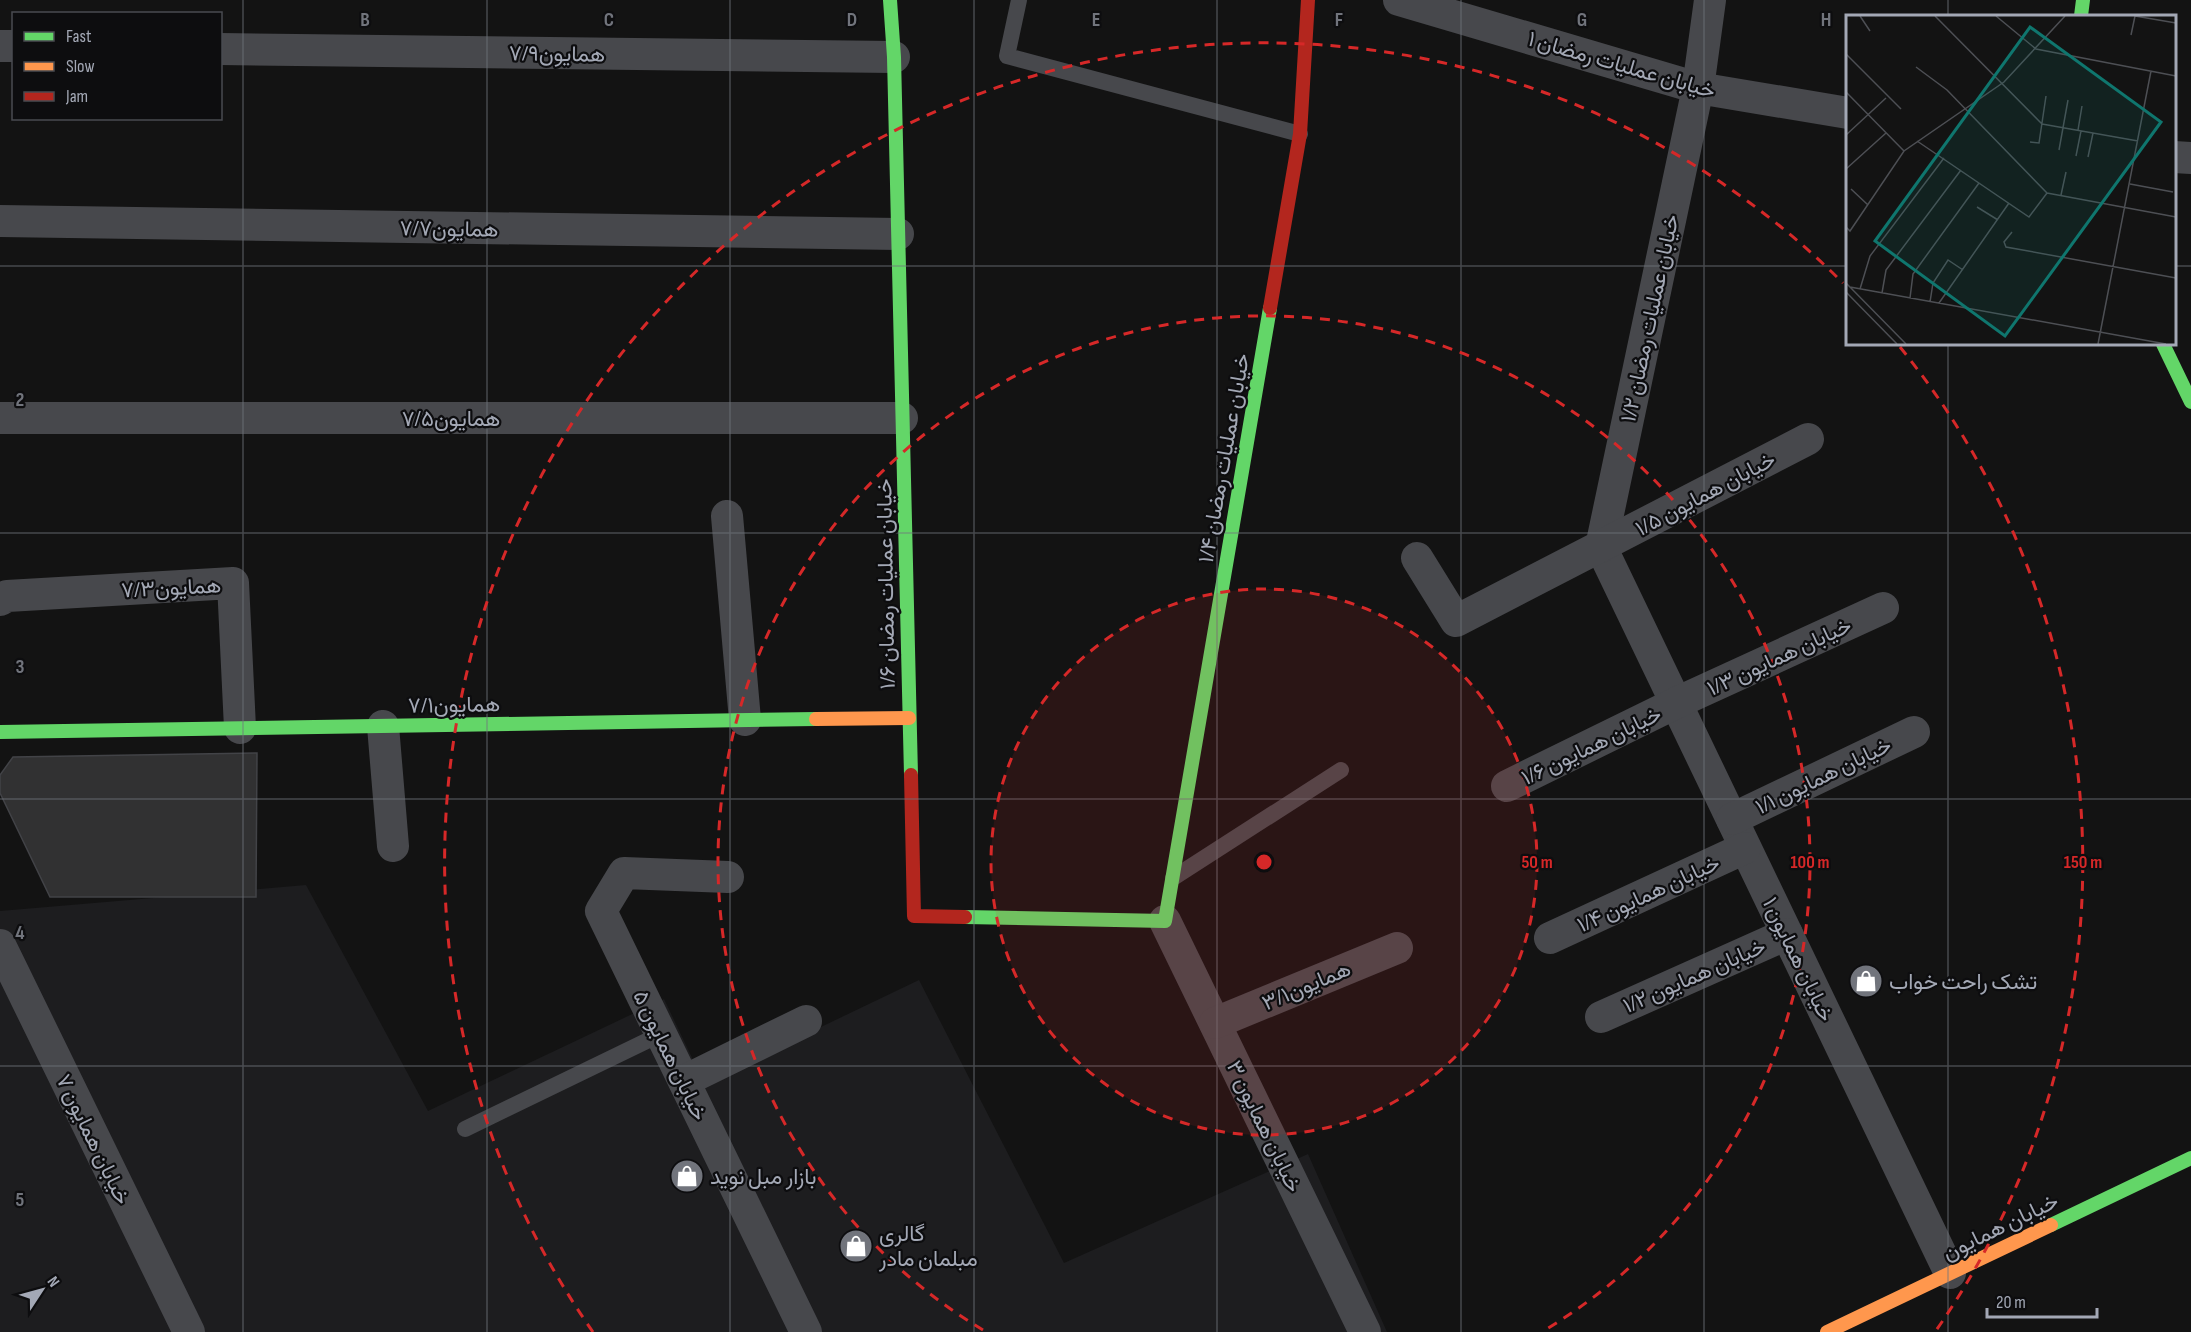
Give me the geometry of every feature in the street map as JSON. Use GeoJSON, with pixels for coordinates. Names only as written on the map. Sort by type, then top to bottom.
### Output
{"type":"FeatureCollection","features":[{"type":"Feature","properties":{"kind":"street","name":"خیابان عملیات رمضان ۱/۶"},"geometry":{"type":"LineString","coordinates":[[890,0],[894,57],[914,916],[1165,921]]}},
{"type":"Feature","properties":{"kind":"street","name":"خیابان عملیات رمضان ۱/۴"},"geometry":{"type":"LineString","coordinates":[[1165,921],[1300,134],[1308,0]]}},
{"type":"Feature","properties":{"kind":"street","name":"خیابان عملیات رمضان ۱"},"geometry":{"type":"LineString","coordinates":[[1399,0],[1698,88],[1846,113]]}},
{"type":"Feature","properties":{"kind":"street","name":"خیابان عملیات رمضان ۱/۲"},"geometry":{"type":"LineString","coordinates":[[1601,547],[1698,88],[1710,0]]}},
{"type":"Feature","properties":{"kind":"street"},"geometry":{"type":"LineString","coordinates":[[2081,15],[2083,0]]}},
{"type":"Feature","properties":{"kind":"street","name":"همایون۷/۹"},"geometry":{"type":"LineString","coordinates":[[222,49],[894,57]]}},
{"type":"Feature","properties":{"kind":"street"},"geometry":{"type":"LineString","coordinates":[[2176,157],[2191,158]]}},
{"type":"Feature","properties":{"kind":"street","name":"همایون۷/۷"},"geometry":{"type":"LineString","coordinates":[[0,221],[898,234]]}},
{"type":"Feature","properties":{"kind":"street"},"geometry":{"type":"LineString","coordinates":[[2163,345],[2191,402]]}},
{"type":"Feature","properties":{"kind":"street","name":"همایون۷/۵"},"geometry":{"type":"LineString","coordinates":[[0,418],[902,418]]}},
{"type":"Feature","properties":{"kind":"street","name":"خیابان همایون ۱/۵"},"geometry":{"type":"LineString","coordinates":[[1417,558],[1456,621],[1808,438]]}},
{"type":"Feature","properties":{"kind":"street"},"geometry":{"type":"LineString","coordinates":[[727,516],[746,720]]}},
{"type":"Feature","properties":{"kind":"street","name":"خیابان همایون ۱"},"geometry":{"type":"LineString","coordinates":[[1601,547],[1950,1273]]}},
{"type":"Feature","properties":{"kind":"street","name":"همایون۷/۳"},"geometry":{"type":"LineString","coordinates":[[0,600],[7,596],[233,583],[240,728]]}},
{"type":"Feature","properties":{"kind":"street","name":"خیابان همایون ۱/۳"},"geometry":{"type":"LineString","coordinates":[[1676,703],[1883,608]]}},
{"type":"Feature","properties":{"kind":"street","name":"خیابان همایون ۱/۶"},"geometry":{"type":"LineString","coordinates":[[1507,786],[1676,703]]}},
{"type":"Feature","properties":{"kind":"street","name":"همایون۷/۱"},"geometry":{"type":"LineString","coordinates":[[0,732],[909,718]]}},
{"type":"Feature","properties":{"kind":"street"},"geometry":{"type":"LineString","coordinates":[[383,726],[393,846]]}},
{"type":"Feature","properties":{"kind":"street","name":"خیابان همایون ۱/۱"},"geometry":{"type":"LineString","coordinates":[[1732,819],[1914,732]]}},
{"type":"Feature","properties":{"kind":"street","name":"خیابان همایون ۱/۴"},"geometry":{"type":"LineString","coordinates":[[1550,938],[1745,848]]}},
{"type":"Feature","properties":{"kind":"street","name":"خیابان همایون ۵"},"geometry":{"type":"LineString","coordinates":[[729,877],[624,873],[602,911],[806,1332]]}},
{"type":"Feature","properties":{"kind":"street","name":"خیابان همایون ۳"},"geometry":{"type":"LineString","coordinates":[[1165,921],[1365,1332]]}},
{"type":"Feature","properties":{"kind":"street","name":"خیابان همایون ۱/۲"},"geometry":{"type":"LineString","coordinates":[[1601,1017],[1787,934]]}},
{"type":"Feature","properties":{"kind":"street","name":"خیابان همایون ۷"},"geometry":{"type":"LineString","coordinates":[[0,945],[189,1332]]}},
{"type":"Feature","properties":{"kind":"street","name":"همایون۳/۱"},"geometry":{"type":"LineString","coordinates":[[1215,1023],[1397,948]]}},
{"type":"Feature","properties":{"kind":"street"},"geometry":{"type":"LineString","coordinates":[[684,1081],[806,1021]]}},
{"type":"Feature","properties":{"kind":"street","name":"خیابان همایون"},"geometry":{"type":"LineString","coordinates":[[1827,1332],[2191,1158]]}},
{"type":"Feature","properties":{"kind":"lane"},"geometry":{"type":"LineString","coordinates":[[1019,0],[1007,56],[1300,134]]}},
{"type":"Feature","properties":{"kind":"lane"},"geometry":{"type":"LineString","coordinates":[[1172,879],[1341,770]]}},
{"type":"Feature","properties":{"kind":"lane"},"geometry":{"type":"LineString","coordinates":[[465,1129],[661,1034]]}},
{"type":"Feature","properties":{"kind":"shaded area"},"geometry":{"type":"Polygon","coordinates":[[[306,885],[428,1111],[664,999],[704,1083],[919,980],[1064,1263],[1308,1154],[1387,1332],[0,1332],[0,911],[306,885]]]}},
{"type":"Feature","properties":{"kind":"building"},"geometry":{"type":"Polygon","coordinates":[[[257,753],[256,897],[50,897],[0,793],[0,775],[13,757],[257,753]]]}},
{"type":"Feature","properties":{"kind":"traffic: fast"},"geometry":{"type":"LineString","coordinates":[[890,0],[894,57],[911,775]]}},
{"type":"Feature","properties":{"kind":"traffic: fast"},"geometry":{"type":"LineString","coordinates":[[2081,15],[2083,0]]}},
{"type":"Feature","properties":{"kind":"traffic: fast"},"geometry":{"type":"LineString","coordinates":[[965,917],[1165,921],[1270,308]]}},
{"type":"Feature","properties":{"kind":"traffic: fast"},"geometry":{"type":"LineString","coordinates":[[2163,345],[2191,402]]}},
{"type":"Feature","properties":{"kind":"traffic: fast"},"geometry":{"type":"LineString","coordinates":[[0,732],[816,719]]}},
{"type":"Feature","properties":{"kind":"traffic: fast"},"geometry":{"type":"LineString","coordinates":[[2051,1225],[2191,1158]]}},
{"type":"Feature","properties":{"kind":"traffic: slow"},"geometry":{"type":"LineString","coordinates":[[816,719],[909,718]]}},
{"type":"Feature","properties":{"kind":"traffic: slow"},"geometry":{"type":"LineString","coordinates":[[1827,1332],[2051,1225]]}},
{"type":"Feature","properties":{"kind":"traffic: jam"},"geometry":{"type":"LineString","coordinates":[[1270,308],[1300,134],[1308,0]]}},
{"type":"Feature","properties":{"kind":"traffic: jam"},"geometry":{"type":"LineString","coordinates":[[911,775],[914,916],[965,917]]}},
{"type":"Feature","properties":{"kind":"place","name":"تشک راحت خواب"},"geometry":{"type":"Point","coordinates":[1866,981]}},
{"type":"Feature","properties":{"kind":"place","name":"بازار مبل نوید"},"geometry":{"type":"Point","coordinates":[687,1176]}},
{"type":"Feature","properties":{"kind":"place","name":"گالری مبلمان مادر"},"geometry":{"type":"Point","coordinates":[856,1246]}}]}
